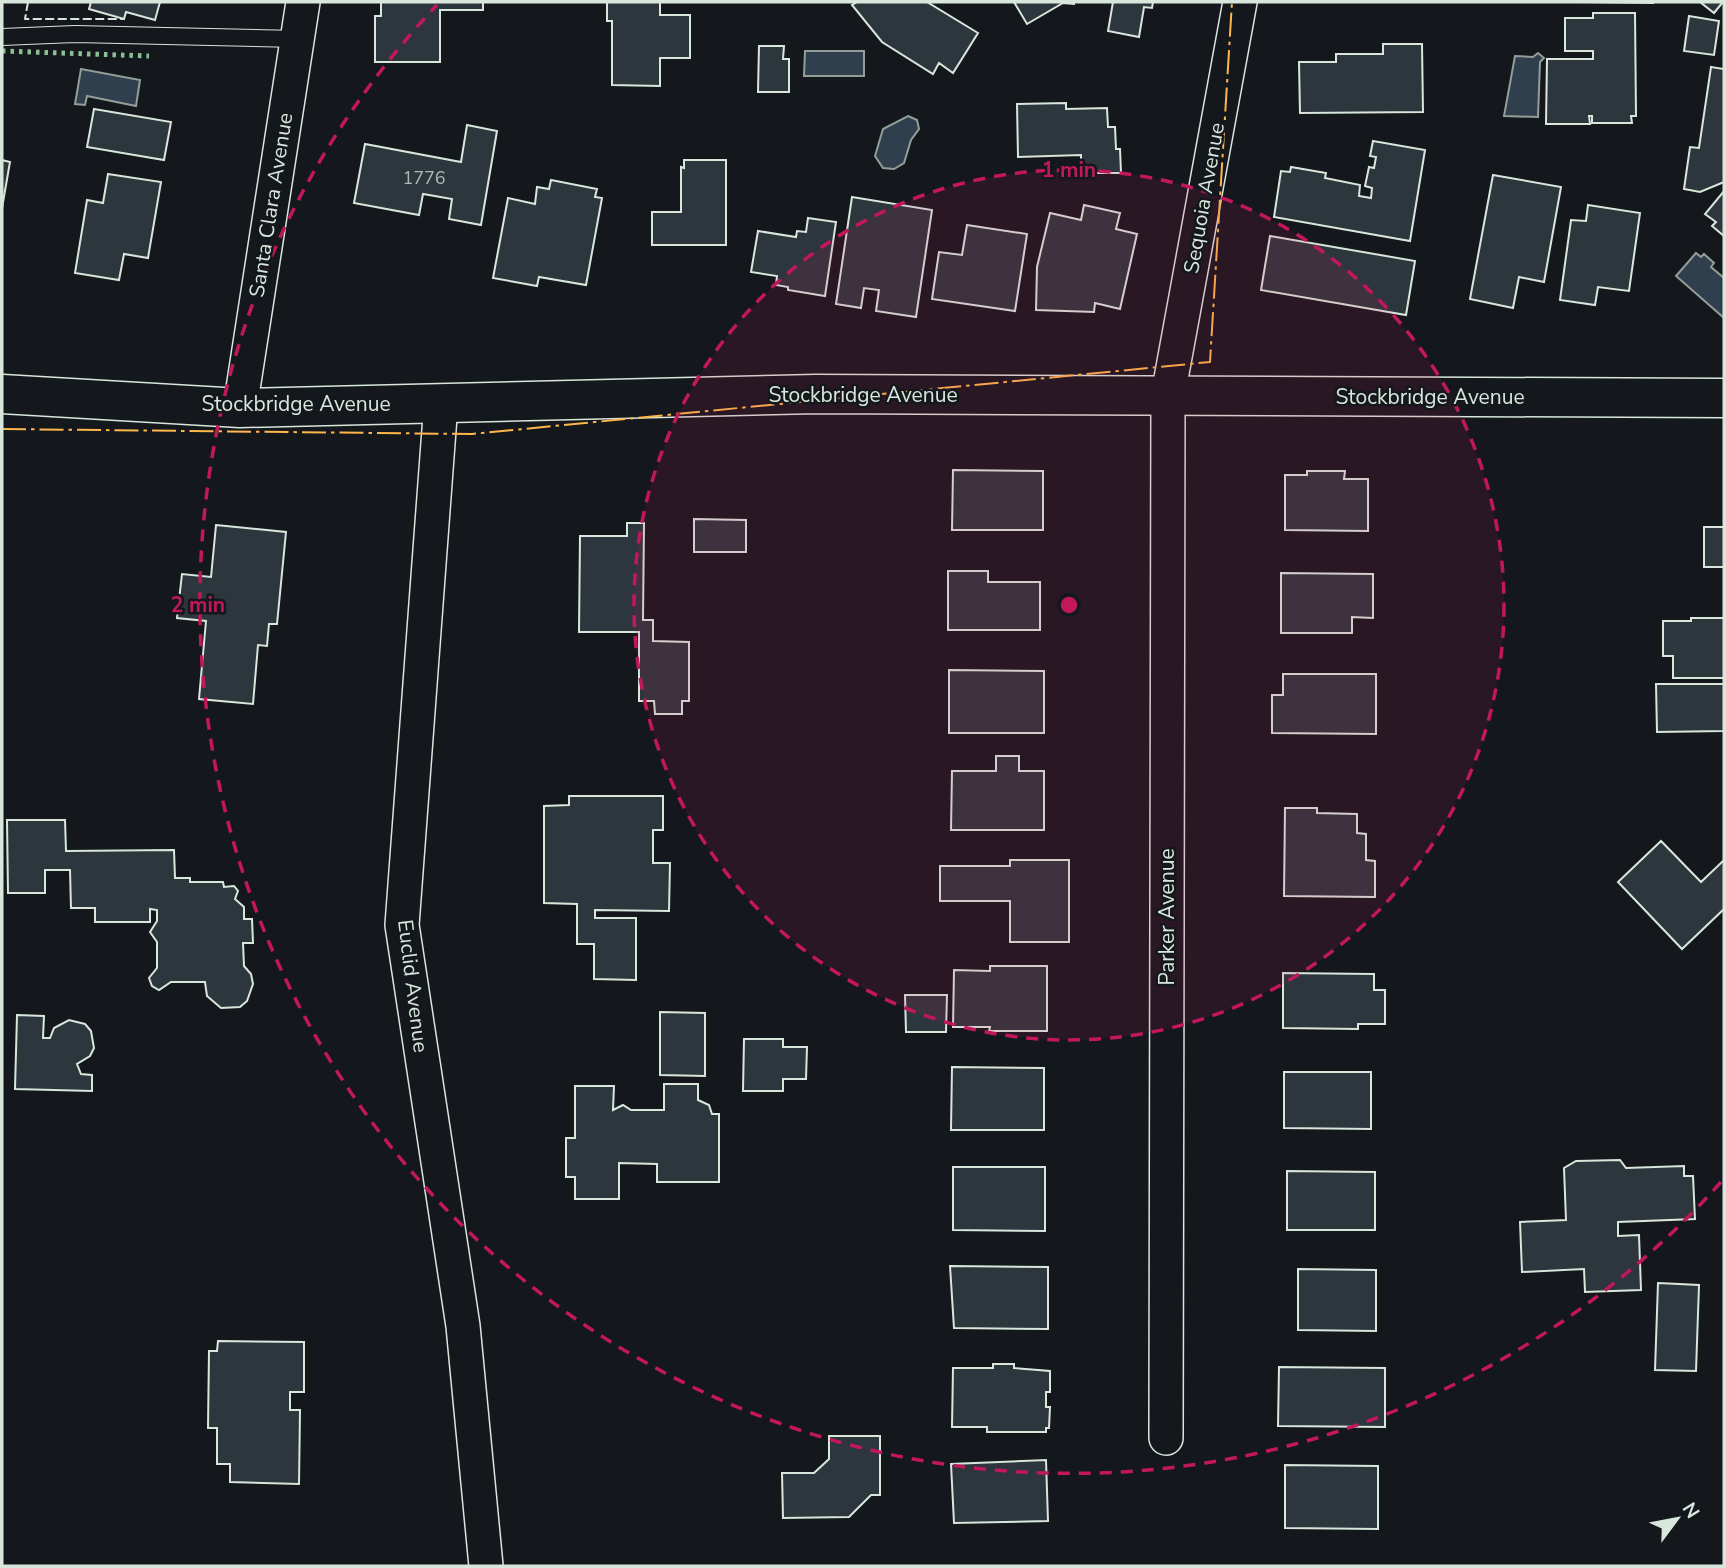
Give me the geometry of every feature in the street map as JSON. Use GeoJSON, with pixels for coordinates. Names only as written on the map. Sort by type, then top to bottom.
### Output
{"type":"FeatureCollection","features":[{"type":"Feature","properties":{"kind":"street","name":"Santa Clara Avenue"},"geometry":{"type":"LineString","coordinates":[[240,408],[303,2]]}},
{"type":"Feature","properties":{"kind":"street","name":"Sequoia Avenue"},"geometry":{"type":"LineString","coordinates":[[1168,395],[1240,2]]}},
{"type":"Feature","properties":{"kind":"street","name":"Stockbridge Avenue"},"geometry":{"type":"LineString","coordinates":[[2,394],[240,408],[816,394],[1724,398]]}},
{"type":"Feature","properties":{"kind":"street","name":"Parker Avenue"},"geometry":{"type":"LineString","coordinates":[[1166,1438],[1168,395]]}},
{"type":"Feature","properties":{"kind":"street","name":"Euclid Avenue"},"geometry":{"type":"LineString","coordinates":[[441,403],[402,925],[463,1326],[485,1566]]}},
{"type":"Feature","properties":{"kind":"lane"},"geometry":{"type":"LineString","coordinates":[[2,37],[75,34],[297,39]]}},
{"type":"Feature","properties":{"kind":"water"},"geometry":{"type":"Polygon","coordinates":[[[805,51],[864,51],[864,76],[804,76],[805,51]]]}},
{"type":"Feature","properties":{"kind":"water"},"geometry":{"type":"Polygon","coordinates":[[[1538,53],[1544,58],[1540,62],[1538,117],[1504,116],[1515,56],[1533,57],[1538,53]]]}},
{"type":"Feature","properties":{"kind":"water"},"geometry":{"type":"Polygon","coordinates":[[[81,69],[140,80],[136,106],[87,96],[85,105],[75,104],[81,69]]]}},
{"type":"Feature","properties":{"kind":"water"},"geometry":{"type":"Polygon","coordinates":[[[908,116],[917,120],[919,129],[911,140],[904,163],[894,169],[883,168],[875,156],[883,129],[908,116]]]}},
{"type":"Feature","properties":{"kind":"water"},"geometry":{"type":"Polygon","coordinates":[[[1696,253],[1701,257],[1704,254],[1714,263],[1711,267],[1724,278],[1724,318],[1676,276],[1696,253]]]}},
{"type":"Feature","properties":{"kind":"building"},"geometry":{"type":"Polygon","coordinates":[[[91,2],[160,2],[155,20],[126,12],[124,19],[89,9],[91,2]]]}},
{"type":"Feature","properties":{"kind":"building"},"geometry":{"type":"Polygon","coordinates":[[[381,2],[483,2],[483,10],[440,10],[440,62],[375,62],[375,16],[381,16],[381,2]]]}},
{"type":"Feature","properties":{"kind":"building"},"geometry":{"type":"Polygon","coordinates":[[[607,2],[660,2],[660,15],[690,15],[690,58],[660,58],[660,86],[612,85],[612,21],[607,21],[607,2]]]}},
{"type":"Feature","properties":{"kind":"building"},"geometry":{"type":"Polygon","coordinates":[[[857,2],[927,2],[978,33],[953,73],[939,63],[933,74],[882,42],[852,5],[857,2]]]}},
{"type":"Feature","properties":{"kind":"building"},"geometry":{"type":"Polygon","coordinates":[[[1014,2],[1074,2],[1074,4],[1063,3],[1027,24],[1014,2]]]}},
{"type":"Feature","properties":{"kind":"building"},"geometry":{"type":"Polygon","coordinates":[[[1113,2],[1153,2],[1152,8],[1144,7],[1139,37],[1108,31],[1113,2]]]}},
{"type":"Feature","properties":{"kind":"building"},"geometry":{"type":"Polygon","coordinates":[[[1581,2],[1653,2],[1653,3],[1581,2]]]}},
{"type":"Feature","properties":{"kind":"building"},"geometry":{"type":"Polygon","coordinates":[[[1700,2],[1723,2],[1714,13],[1700,2]]]}},
{"type":"Feature","properties":{"kind":"building"},"geometry":{"type":"Polygon","coordinates":[[[1593,13],[1635,13],[1636,116],[1631,116],[1632,123],[1592,123],[1592,116],[1589,116],[1590,124],[1546,124],[1547,59],[1593,59],[1593,51],[1565,51],[1565,18],[1593,18],[1593,13]]]}},
{"type":"Feature","properties":{"kind":"building"},"geometry":{"type":"Polygon","coordinates":[[[1689,16],[1719,21],[1714,55],[1684,51],[1689,16]]]}},
{"type":"Feature","properties":{"kind":"building"},"geometry":{"type":"Polygon","coordinates":[[[1383,44],[1422,44],[1423,112],[1300,113],[1299,62],[1336,62],[1336,54],[1383,54],[1383,44]]]}},
{"type":"Feature","properties":{"kind":"building"},"geometry":{"type":"Polygon","coordinates":[[[759,46],[784,46],[783,59],[789,59],[789,92],[758,92],[759,46]]]}},
{"type":"Feature","properties":{"kind":"building"},"geometry":{"type":"Polygon","coordinates":[[[1711,67],[1724,69],[1724,182],[1700,192],[1684,189],[1690,147],[1699,148],[1711,67]]]}},
{"type":"Feature","properties":{"kind":"building"},"geometry":{"type":"Polygon","coordinates":[[[1066,103],[1066,109],[1107,108],[1108,127],[1115,127],[1116,149],[1120,149],[1121,173],[1081,173],[1081,155],[1018,157],[1017,104],[1066,103]]]}},
{"type":"Feature","properties":{"kind":"building"},"geometry":{"type":"Polygon","coordinates":[[[94,109],[171,122],[164,160],[87,147],[94,109]]]}},
{"type":"Feature","properties":{"kind":"building"},"geometry":{"type":"Polygon","coordinates":[[[467,125],[497,131],[481,225],[449,219],[452,199],[423,194],[419,215],[354,203],[365,144],[461,162],[467,125]]]}},
{"type":"Feature","properties":{"kind":"building"},"geometry":{"type":"Polygon","coordinates":[[[1373,141],[1425,150],[1410,241],[1274,217],[1281,171],[1290,172],[1291,167],[1326,173],[1325,178],[1360,185],[1359,196],[1371,198],[1372,188],[1365,186],[1369,167],[1374,168],[1376,157],[1370,156],[1373,141]]]}},
{"type":"Feature","properties":{"kind":"building"},"geometry":{"type":"Polygon","coordinates":[[[2,160],[10,162],[2,208],[2,160]]]}},
{"type":"Feature","properties":{"kind":"building"},"geometry":{"type":"Polygon","coordinates":[[[684,160],[726,160],[726,245],[652,245],[652,212],[681,212],[681,167],[684,168],[684,160]]]}},
{"type":"Feature","properties":{"kind":"building"},"geometry":{"type":"Polygon","coordinates":[[[108,174],[161,182],[148,258],[124,254],[119,280],[75,273],[87,200],[103,203],[108,174]]]}},
{"type":"Feature","properties":{"kind":"building"},"geometry":{"type":"Polygon","coordinates":[[[1493,175],[1561,187],[1544,282],[1519,277],[1513,308],[1470,299],[1493,175]]]}},
{"type":"Feature","properties":{"kind":"building"},"geometry":{"type":"Polygon","coordinates":[[[551,180],[597,189],[595,197],[602,198],[586,285],[539,277],[537,286],[493,278],[508,198],[535,204],[537,187],[549,189],[551,180]]]}},
{"type":"Feature","properties":{"kind":"building"},"geometry":{"type":"Polygon","coordinates":[[[1724,191],[1724,236],[1712,226],[1716,222],[1705,214],[1724,191]]]}},
{"type":"Feature","properties":{"kind":"building"},"geometry":{"type":"Polygon","coordinates":[[[852,197],[932,210],[916,317],[876,311],[879,290],[864,288],[861,308],[836,304],[852,197]]]}},
{"type":"Feature","properties":{"kind":"building"},"geometry":{"type":"Polygon","coordinates":[[[1084,205],[1120,213],[1116,229],[1137,234],[1120,309],[1095,303],[1094,312],[1036,310],[1037,267],[1050,213],[1081,220],[1084,205]]]}},
{"type":"Feature","properties":{"kind":"building"},"geometry":{"type":"Polygon","coordinates":[[[1588,205],[1640,213],[1629,291],[1598,287],[1595,305],[1560,300],[1571,220],[1586,221],[1588,205]]]}},
{"type":"Feature","properties":{"kind":"building"},"geometry":{"type":"Polygon","coordinates":[[[808,218],[836,222],[825,296],[788,290],[788,287],[776,285],[777,276],[751,272],[758,231],[796,237],[797,231],[806,232],[808,218]]]}},
{"type":"Feature","properties":{"kind":"building"},"geometry":{"type":"Polygon","coordinates":[[[967,225],[1027,234],[1015,311],[932,299],[939,252],[962,255],[967,225]]]}},
{"type":"Feature","properties":{"kind":"building"},"geometry":{"type":"Polygon","coordinates":[[[1270,236],[1415,261],[1406,315],[1261,290],[1270,236]]]}},
{"type":"Feature","properties":{"kind":"building"},"geometry":{"type":"Polygon","coordinates":[[[953,470],[1043,471],[1043,530],[952,530],[953,470]]]}},
{"type":"Feature","properties":{"kind":"building"},"geometry":{"type":"Polygon","coordinates":[[[1307,471],[1345,471],[1344,479],[1368,479],[1368,531],[1285,530],[1285,475],[1307,475],[1307,471]]]}},
{"type":"Feature","properties":{"kind":"building"},"geometry":{"type":"Polygon","coordinates":[[[694,519],[746,520],[746,552],[694,552],[694,519]]]}},
{"type":"Feature","properties":{"kind":"building"},"geometry":{"type":"Polygon","coordinates":[[[627,523],[644,523],[643,620],[653,620],[653,641],[689,642],[689,701],[682,701],[682,714],[655,714],[654,701],[639,701],[639,632],[579,632],[580,536],[627,536],[627,523]]]}},
{"type":"Feature","properties":{"kind":"building"},"geometry":{"type":"Polygon","coordinates":[[[216,525],[286,532],[277,624],[269,624],[267,646],[258,645],[253,704],[199,699],[206,621],[177,618],[182,574],[211,577],[216,525]]]}},
{"type":"Feature","properties":{"kind":"building"},"geometry":{"type":"Polygon","coordinates":[[[1704,527],[1724,527],[1724,567],[1704,567],[1704,527]]]}},
{"type":"Feature","properties":{"kind":"building"},"geometry":{"type":"Polygon","coordinates":[[[948,571],[988,571],[988,582],[1040,582],[1040,630],[948,630],[948,571]]]}},
{"type":"Feature","properties":{"kind":"building"},"geometry":{"type":"Polygon","coordinates":[[[1281,573],[1373,574],[1373,618],[1352,617],[1352,633],[1281,633],[1281,573]]]}},
{"type":"Feature","properties":{"kind":"building"},"geometry":{"type":"Polygon","coordinates":[[[1691,618],[1724,618],[1724,678],[1673,678],[1673,656],[1663,656],[1663,621],[1691,621],[1691,618]]]}},
{"type":"Feature","properties":{"kind":"building"},"geometry":{"type":"Polygon","coordinates":[[[949,670],[1044,671],[1044,733],[949,733],[949,670]]]}},
{"type":"Feature","properties":{"kind":"building"},"geometry":{"type":"Polygon","coordinates":[[[1283,674],[1376,674],[1376,734],[1272,733],[1272,695],[1283,695],[1283,674]]]}},
{"type":"Feature","properties":{"kind":"building"},"geometry":{"type":"Polygon","coordinates":[[[1656,684],[1724,684],[1724,731],[1657,732],[1656,684]]]}},
{"type":"Feature","properties":{"kind":"building"},"geometry":{"type":"Polygon","coordinates":[[[996,756],[1019,756],[1019,771],[1044,771],[1044,830],[951,830],[952,771],[996,771],[996,756]]]}},
{"type":"Feature","properties":{"kind":"building"},"geometry":{"type":"Polygon","coordinates":[[[569,796],[663,796],[663,830],[653,830],[653,863],[670,863],[669,911],[595,910],[595,918],[636,918],[636,980],[594,979],[594,944],[577,944],[577,904],[544,903],[544,806],[569,805],[569,796]]]}},
{"type":"Feature","properties":{"kind":"building"},"geometry":{"type":"Polygon","coordinates":[[[1285,808],[1317,808],[1317,813],[1357,814],[1357,833],[1366,834],[1366,860],[1375,861],[1375,897],[1284,896],[1285,808]]]}},
{"type":"Feature","properties":{"kind":"building"},"geometry":{"type":"Polygon","coordinates":[[[7,820],[65,820],[66,851],[174,850],[175,878],[190,878],[190,882],[223,882],[224,887],[234,886],[238,891],[235,899],[244,907],[244,919],[252,919],[253,943],[243,943],[244,966],[251,974],[253,984],[247,1001],[240,1007],[221,1008],[207,996],[205,982],[171,982],[159,990],[152,986],[149,978],[157,968],[157,942],[150,932],[157,921],[157,910],[150,909],[150,922],[95,922],[95,908],[71,908],[70,870],[45,870],[45,893],[8,893],[7,820]]]}},
{"type":"Feature","properties":{"kind":"building"},"geometry":{"type":"Polygon","coordinates":[[[1661,841],[1701,882],[1724,860],[1724,909],[1682,949],[1618,882],[1661,841]]]}},
{"type":"Feature","properties":{"kind":"building"},"geometry":{"type":"Polygon","coordinates":[[[1010,860],[1069,860],[1069,942],[1010,942],[1010,901],[940,901],[940,866],[1010,866],[1010,860]]]}},
{"type":"Feature","properties":{"kind":"building"},"geometry":{"type":"Polygon","coordinates":[[[990,966],[1047,966],[1047,1031],[989,1031],[990,1027],[953,1027],[954,970],[990,971],[990,966]]]}},
{"type":"Feature","properties":{"kind":"building"},"geometry":{"type":"Polygon","coordinates":[[[1283,973],[1374,974],[1374,990],[1385,990],[1385,1024],[1358,1024],[1358,1029],[1283,1028],[1283,973]]]}},
{"type":"Feature","properties":{"kind":"building"},"geometry":{"type":"Polygon","coordinates":[[[905,995],[947,995],[946,1032],[906,1032],[905,995]]]}},
{"type":"Feature","properties":{"kind":"building"},"geometry":{"type":"Polygon","coordinates":[[[660,1012],[705,1013],[705,1076],[660,1075],[660,1012]]]}},
{"type":"Feature","properties":{"kind":"building"},"geometry":{"type":"Polygon","coordinates":[[[17,1015],[44,1016],[43,1038],[50,1038],[54,1028],[69,1020],[85,1024],[91,1031],[94,1048],[90,1056],[77,1064],[81,1074],[92,1075],[92,1091],[15,1089],[17,1015]]]}},
{"type":"Feature","properties":{"kind":"building"},"geometry":{"type":"Polygon","coordinates":[[[744,1039],[783,1039],[783,1047],[807,1047],[806,1079],[783,1079],[783,1091],[743,1091],[744,1039]]]}},
{"type":"Feature","properties":{"kind":"building"},"geometry":{"type":"Polygon","coordinates":[[[952,1067],[1044,1068],[1044,1130],[951,1130],[952,1067]]]}},
{"type":"Feature","properties":{"kind":"building"},"geometry":{"type":"Polygon","coordinates":[[[1284,1072],[1371,1072],[1371,1129],[1284,1128],[1284,1072]]]}},
{"type":"Feature","properties":{"kind":"building"},"geometry":{"type":"Polygon","coordinates":[[[664,1084],[698,1084],[698,1100],[709,1105],[712,1114],[719,1114],[719,1182],[657,1182],[657,1164],[619,1163],[619,1199],[575,1199],[575,1177],[566,1177],[566,1138],[575,1138],[575,1086],[614,1086],[613,1110],[623,1105],[631,1110],[664,1110],[664,1084]]]}},
{"type":"Feature","properties":{"kind":"building"},"geometry":{"type":"Polygon","coordinates":[[[1620,1160],[1626,1168],[1684,1166],[1684,1176],[1693,1176],[1695,1219],[1618,1222],[1618,1236],[1639,1235],[1641,1290],[1585,1292],[1584,1269],[1522,1272],[1520,1222],[1566,1220],[1564,1168],[1576,1161],[1620,1160]]]}},
{"type":"Feature","properties":{"kind":"building"},"geometry":{"type":"Polygon","coordinates":[[[953,1167],[1045,1167],[1045,1231],[953,1230],[953,1167]]]}},
{"type":"Feature","properties":{"kind":"building"},"geometry":{"type":"Polygon","coordinates":[[[1287,1171],[1375,1172],[1375,1230],[1287,1230],[1287,1171]]]}},
{"type":"Feature","properties":{"kind":"building"},"geometry":{"type":"Polygon","coordinates":[[[950,1266],[1048,1267],[1048,1329],[954,1328],[950,1266]]]}},
{"type":"Feature","properties":{"kind":"building"},"geometry":{"type":"Polygon","coordinates":[[[1298,1269],[1376,1270],[1376,1331],[1298,1330],[1298,1269]]]}},
{"type":"Feature","properties":{"kind":"building"},"geometry":{"type":"Polygon","coordinates":[[[1658,1283],[1699,1285],[1696,1371],[1655,1370],[1658,1283]]]}},
{"type":"Feature","properties":{"kind":"building"},"geometry":{"type":"Polygon","coordinates":[[[218,1341],[304,1342],[304,1392],[290,1392],[290,1410],[300,1410],[299,1484],[230,1482],[230,1464],[217,1464],[217,1428],[208,1428],[209,1351],[217,1351],[218,1341]]]}},
{"type":"Feature","properties":{"kind":"building"},"geometry":{"type":"Polygon","coordinates":[[[993,1364],[1014,1364],[1014,1368],[1050,1371],[1050,1392],[1046,1392],[1046,1407],[1050,1407],[1049,1428],[1046,1428],[1046,1432],[987,1432],[987,1427],[952,1427],[953,1368],[993,1368],[993,1364]]]}},
{"type":"Feature","properties":{"kind":"building"},"geometry":{"type":"Polygon","coordinates":[[[1279,1367],[1385,1368],[1385,1427],[1278,1426],[1279,1367]]]}},
{"type":"Feature","properties":{"kind":"building"},"geometry":{"type":"Polygon","coordinates":[[[829,1436],[880,1436],[880,1495],[871,1495],[849,1517],[783,1518],[782,1473],[814,1473],[829,1459],[829,1436]]]}},
{"type":"Feature","properties":{"kind":"building"},"geometry":{"type":"Polygon","coordinates":[[[1046,1460],[1048,1521],[954,1523],[951,1464],[1046,1460]]]}},
{"type":"Feature","properties":{"kind":"building"},"geometry":{"type":"Polygon","coordinates":[[[1285,1465],[1378,1466],[1378,1529],[1285,1528],[1285,1465]]]}},
{"type":"Feature","properties":{"kind":"hedge"},"geometry":{"type":"LineString","coordinates":[[2,51],[149,56]]}},
{"type":"Feature","properties":{"kind":"fence"},"geometry":{"type":"LineString","coordinates":[[28,2],[25,19],[123,19]]}},
{"type":"Feature","properties":{"kind":"power"},"geometry":{"type":"LineString","coordinates":[[2,429],[472,434],[1210,362],[1232,2]]}}]}
